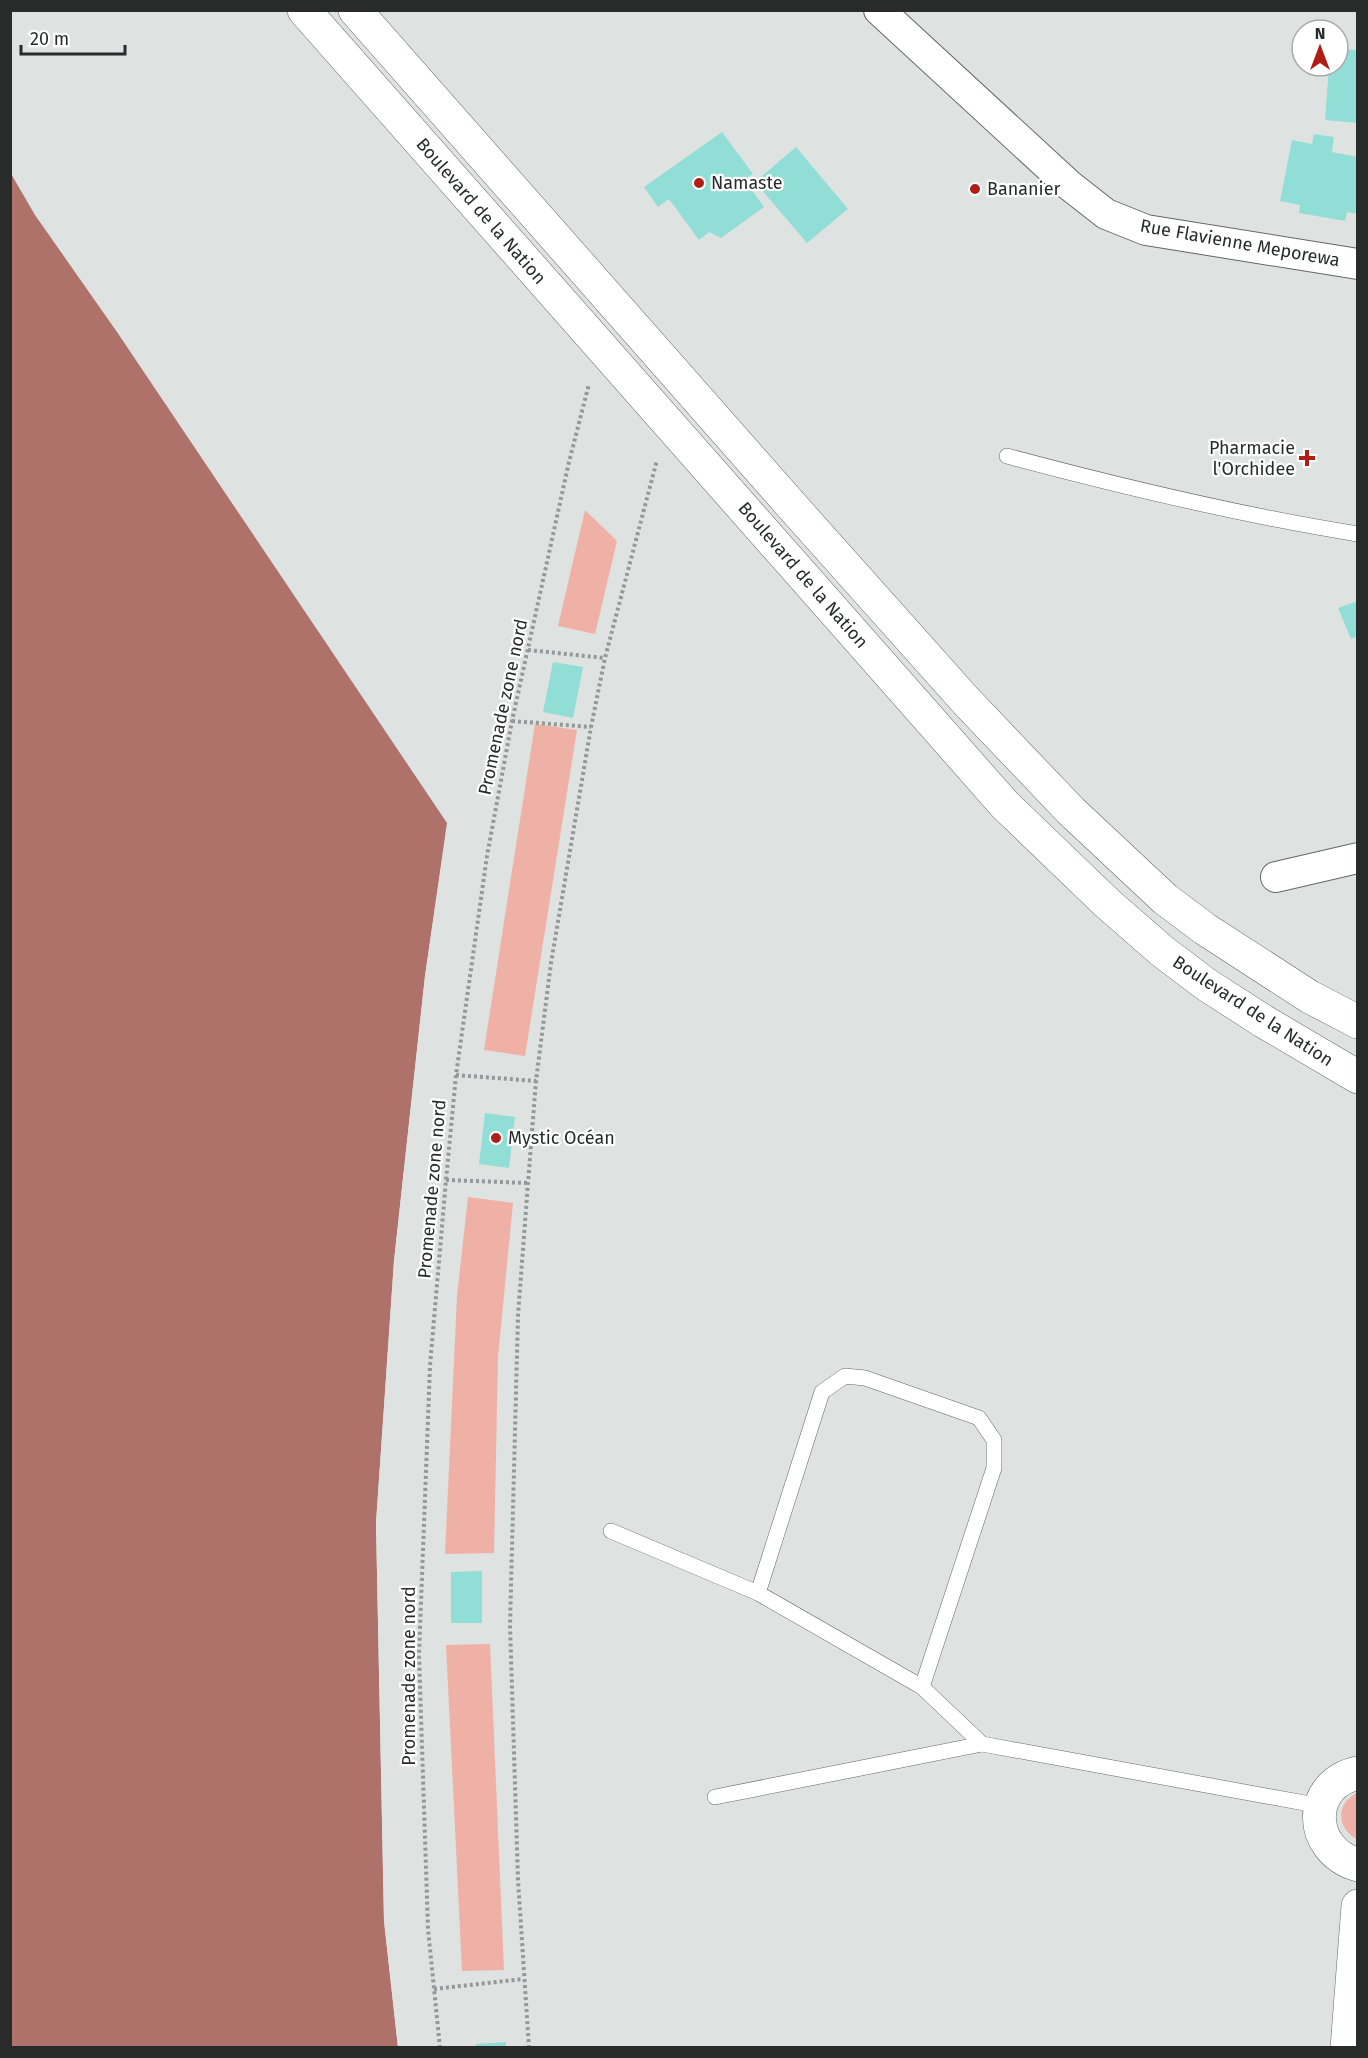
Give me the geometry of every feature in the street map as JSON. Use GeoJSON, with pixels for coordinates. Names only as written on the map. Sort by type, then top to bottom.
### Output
{"type":"FeatureCollection","features":[{"type":"Feature","properties":{"kind":"main road","name":"Boulevard de la Nation"},"geometry":{"type":"LineString","coordinates":[[304,10],[1005,805],[1107,903],[1162,951],[1207,985],[1358,1077]]}},
{"type":"Feature","properties":{"kind":"main road","name":"Boulevard de la Nation"},"geometry":{"type":"LineString","coordinates":[[355,10],[967,702],[1071,811],[1165,899],[1310,997],[1358,1022]]}},
{"type":"Feature","properties":{"kind":"main road"},"geometry":{"type":"LineString","coordinates":[[1358,1773],[1340,1780],[1328,1791],[1321,1806],[1319,1822],[1322,1838],[1332,1851],[1345,1861],[1358,1865]]}},
{"type":"Feature","properties":{"kind":"main road"},"geometry":{"type":"LineString","coordinates":[[1347,2048],[1358,1906]]}},
{"type":"Feature","properties":{"kind":"street","name":"Rue Flavienne Meporewa"},"geometry":{"type":"LineString","coordinates":[[879,10],[1069,184],[1106,214],[1146,230],[1358,264]]}},
{"type":"Feature","properties":{"kind":"street"},"geometry":{"type":"LineString","coordinates":[[1276,878],[1358,858]]}},
{"type":"Feature","properties":{"kind":"lane"},"geometry":{"type":"LineString","coordinates":[[1007,456],[1127,489],[1202,506],[1358,534]]}},
{"type":"Feature","properties":{"kind":"lane"},"geometry":{"type":"LineString","coordinates":[[758,1593],[822,1392],[845,1376],[865,1378],[979,1418],[994,1440],[994,1468],[922,1687]]}},
{"type":"Feature","properties":{"kind":"lane"},"geometry":{"type":"LineString","coordinates":[[611,1531],[758,1593],[922,1687],[982,1744]]}},
{"type":"Feature","properties":{"kind":"lane"},"geometry":{"type":"LineString","coordinates":[[715,1797],[982,1744],[1321,1806]]}},
{"type":"Feature","properties":{"kind":"path","name":"Promenade zone nord"},"geometry":{"type":"LineString","coordinates":[[440,2048],[428,1929],[419,1655],[430,1366],[446,1180],[456,1075],[487,856],[512,721],[569,462],[599,347]]}},
{"type":"Feature","properties":{"kind":"path"},"geometry":{"type":"LineString","coordinates":[[529,2048],[518,1868],[510,1625],[518,1315],[536,1081],[551,963],[604,658],[667,422]]}},
{"type":"Feature","properties":{"kind":"path"},"geometry":{"type":"LineString","coordinates":[[528,650],[604,658]]}},
{"type":"Feature","properties":{"kind":"path"},"geometry":{"type":"LineString","coordinates":[[512,721],[591,727]]}},
{"type":"Feature","properties":{"kind":"path"},"geometry":{"type":"LineString","coordinates":[[456,1075],[536,1081]]}},
{"type":"Feature","properties":{"kind":"path"},"geometry":{"type":"LineString","coordinates":[[446,1180],[528,1183]]}},
{"type":"Feature","properties":{"kind":"path"},"geometry":{"type":"LineString","coordinates":[[434,1989],[523,1979]]}},
{"type":"Feature","properties":{"kind":"shaded area"},"geometry":{"type":"Polygon","coordinates":[[[10,172],[35,215],[117,332],[447,823],[425,976],[394,1261],[376,1523],[384,1921],[398,2047],[11,2047],[10,172]]]}},
{"type":"Feature","properties":{"kind":"shaded area"},"geometry":{"type":"Polygon","coordinates":[[[585,510],[617,541],[595,634],[558,626],[585,510]]]}},
{"type":"Feature","properties":{"kind":"shaded area"},"geometry":{"type":"Polygon","coordinates":[[[535,724],[577,730],[525,1056],[484,1050],[535,724]]]}},
{"type":"Feature","properties":{"kind":"shaded area"},"geometry":{"type":"Polygon","coordinates":[[[468,1197],[513,1203],[498,1357],[494,1553],[445,1554],[457,1296],[468,1197]]]}},
{"type":"Feature","properties":{"kind":"shaded area"},"geometry":{"type":"Polygon","coordinates":[[[490,1644],[504,1970],[462,1971],[446,1645],[490,1644]]]}},
{"type":"Feature","properties":{"kind":"shaded area"},"geometry":{"type":"Polygon","coordinates":[[[1357,1793],[1357,1839],[1345,1829],[1341,1816],[1345,1803],[1357,1793]]]}},
{"type":"Feature","properties":{"kind":"pier"},"geometry":{"type":"Polygon","coordinates":[[[448,819],[450,823],[428,976],[397,1261],[379,1523],[387,1921],[401,2047],[398,2048],[384,1921],[376,1523],[394,1261],[425,976],[448,819]]]}},
{"type":"Feature","properties":{"kind":"building"},"geometry":{"type":"Polygon","coordinates":[[[1350,50],[1358,50],[1358,123],[1325,120],[1328,78],[1350,78],[1350,50]]]}},
{"type":"Feature","properties":{"kind":"building","name":"Namaste"},"geometry":{"type":"Polygon","coordinates":[[[722,132],[753,174],[744,179],[764,207],[721,238],[709,232],[699,240],[669,199],[658,207],[644,187],[722,132]]]}},
{"type":"Feature","properties":{"kind":"building"},"geometry":{"type":"Polygon","coordinates":[[[1314,134],[1334,137],[1332,152],[1358,157],[1358,214],[1347,212],[1345,221],[1299,213],[1300,205],[1280,201],[1292,140],[1312,144],[1314,134]]]}},
{"type":"Feature","properties":{"kind":"building"},"geometry":{"type":"Polygon","coordinates":[[[796,147],[848,209],[807,243],[755,182],[796,147]]]}},
{"type":"Feature","properties":{"kind":"building"},"geometry":{"type":"Polygon","coordinates":[[[1358,601],[1358,636],[1351,639],[1338,608],[1358,601]]]}},
{"type":"Feature","properties":{"kind":"building"},"geometry":{"type":"Polygon","coordinates":[[[553,662],[583,667],[573,718],[543,712],[553,662]]]}},
{"type":"Feature","properties":{"kind":"building"},"geometry":{"type":"Polygon","coordinates":[[[485,1113],[515,1117],[509,1168],[479,1164],[485,1113]]]}},
{"type":"Feature","properties":{"kind":"building"},"geometry":{"type":"Polygon","coordinates":[[[482,1571],[482,1623],[451,1623],[451,1572],[482,1571]]]}},
{"type":"Feature","properties":{"kind":"building"},"geometry":{"type":"Polygon","coordinates":[[[506,2042],[506,2048],[476,2048],[476,2044],[506,2042]]]}},
{"type":"Feature","properties":{"kind":"place","name":"Namaste"},"geometry":{"type":"Point","coordinates":[699,183]}},
{"type":"Feature","properties":{"kind":"place","name":"Bananier"},"geometry":{"type":"Point","coordinates":[975,189]}},
{"type":"Feature","properties":{"kind":"place","name":"Pharmacie l'Orchidee"},"geometry":{"type":"Point","coordinates":[1307,458]}},
{"type":"Feature","properties":{"kind":"place","name":"Mystic Océan"},"geometry":{"type":"Point","coordinates":[496,1138]}}]}
